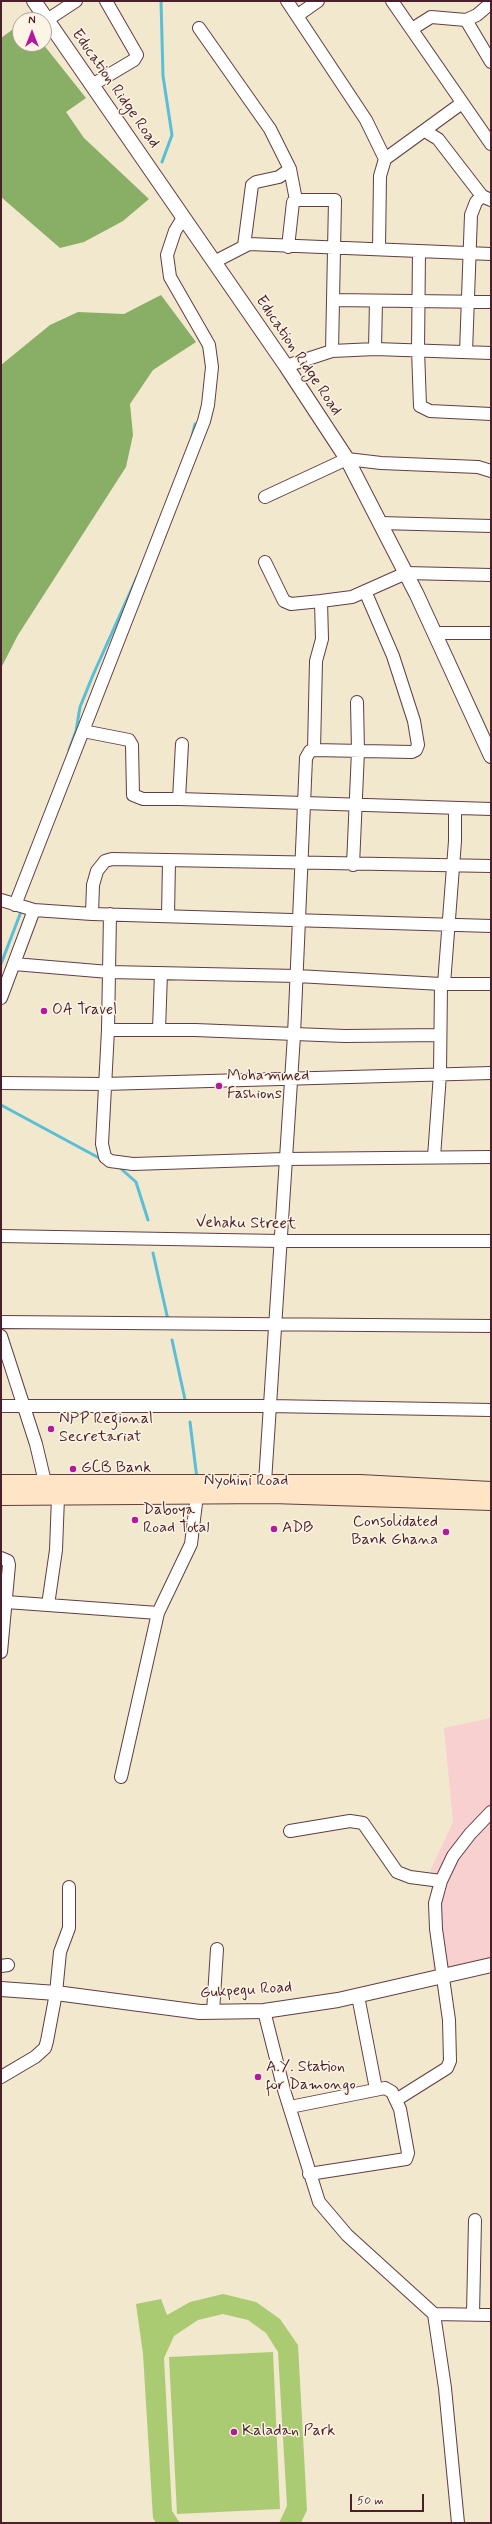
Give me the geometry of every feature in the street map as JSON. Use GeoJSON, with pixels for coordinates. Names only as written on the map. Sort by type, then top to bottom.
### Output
{"type":"FeatureCollection","features":[{"type":"Feature","properties":{"kind":"main road","name":"Nyohini Road"},"geometry":{"type":"LineString","coordinates":[[1,1482],[360,1483],[491,1490]]}},
{"type":"Feature","properties":{"kind":"main road","name":"Nyohini Road"},"geometry":{"type":"LineString","coordinates":[[1,1498],[197,1495],[491,1502]]}},
{"type":"Feature","properties":{"kind":"street","name":"Education Ridge Road"},"geometry":{"type":"LineString","coordinates":[[34,1],[42,12]]}},
{"type":"Feature","properties":{"kind":"street"},"geometry":{"type":"LineString","coordinates":[[52,17],[76,1]]}},
{"type":"Feature","properties":{"kind":"street"},"geometry":{"type":"LineString","coordinates":[[92,85],[134,60],[137,55],[106,1]]}},
{"type":"Feature","properties":{"kind":"street"},"geometry":{"type":"LineString","coordinates":[[287,1],[298,15],[366,120],[385,159]]}},
{"type":"Feature","properties":{"kind":"street"},"geometry":{"type":"LineString","coordinates":[[298,15],[318,1]]}},
{"type":"Feature","properties":{"kind":"street"},"geometry":{"type":"LineString","coordinates":[[392,1],[491,144]]}},
{"type":"Feature","properties":{"kind":"street"},"geometry":{"type":"LineString","coordinates":[[412,29],[431,17],[466,20],[477,15],[491,3]]}},
{"type":"Feature","properties":{"kind":"street"},"geometry":{"type":"LineString","coordinates":[[466,20],[491,62]]}},
{"type":"Feature","properties":{"kind":"street","name":"Education Ridge Road"},"geometry":{"type":"LineString","coordinates":[[52,27],[286,366],[347,459],[406,573],[490,751]]}},
{"type":"Feature","properties":{"kind":"street"},"geometry":{"type":"LineString","coordinates":[[199,28],[270,129],[290,169],[296,200],[292,205],[288,247]]}},
{"type":"Feature","properties":{"kind":"street"},"geometry":{"type":"LineString","coordinates":[[379,249],[380,176],[385,159],[462,103]]}},
{"type":"Feature","properties":{"kind":"street"},"geometry":{"type":"LineString","coordinates":[[425,131],[438,138],[487,198],[476,202],[471,215],[466,352]]}},
{"type":"Feature","properties":{"kind":"street"},"geometry":{"type":"LineString","coordinates":[[244,246],[252,185],[256,182],[279,177],[290,169]]}},
{"type":"Feature","properties":{"kind":"street"},"geometry":{"type":"LineString","coordinates":[[296,200],[335,200],[332,351]]}},
{"type":"Feature","properties":{"kind":"street"},"geometry":{"type":"LineString","coordinates":[[15,905],[208,405],[212,367],[209,345],[170,277],[167,255],[175,231],[183,218]]}},
{"type":"Feature","properties":{"kind":"street"},"geometry":{"type":"LineString","coordinates":[[214,262],[244,246],[379,249],[491,254]]}},
{"type":"Feature","properties":{"kind":"street"},"geometry":{"type":"LineString","coordinates":[[419,251],[418,350],[422,408],[430,411],[491,414]]}},
{"type":"Feature","properties":{"kind":"street"},"geometry":{"type":"LineString","coordinates":[[333,300],[491,302]]}},
{"type":"Feature","properties":{"kind":"street"},"geometry":{"type":"LineString","coordinates":[[375,349],[376,301]]}},
{"type":"Feature","properties":{"kind":"street"},"geometry":{"type":"LineString","coordinates":[[286,366],[332,351],[375,349],[491,353]]}},
{"type":"Feature","properties":{"kind":"street"},"geometry":{"type":"LineString","coordinates":[[265,497],[347,459],[381,463],[478,467],[491,471]]}},
{"type":"Feature","properties":{"kind":"street"},"geometry":{"type":"LineString","coordinates":[[380,523],[491,526]]}},
{"type":"Feature","properties":{"kind":"street"},"geometry":{"type":"LineString","coordinates":[[265,562],[284,601],[291,604],[352,597],[406,573],[491,575]]}},
{"type":"Feature","properties":{"kind":"street"},"geometry":{"type":"LineString","coordinates":[[264,1482],[294,1035],[307,753],[314,750],[412,752],[418,745],[414,721],[393,656],[365,591]]}},
{"type":"Feature","properties":{"kind":"street"},"geometry":{"type":"LineString","coordinates":[[314,750],[316,661],[322,639],[321,601]]}},
{"type":"Feature","properties":{"kind":"street"},"geometry":{"type":"LineString","coordinates":[[435,633],[491,633]]}},
{"type":"Feature","properties":{"kind":"street"},"geometry":{"type":"LineString","coordinates":[[353,865],[358,751],[357,702]]}},
{"type":"Feature","properties":{"kind":"street"},"geometry":{"type":"LineString","coordinates":[[83,731],[128,740],[132,746],[133,795],[137,798],[491,809]]}},
{"type":"Feature","properties":{"kind":"street"},"geometry":{"type":"LineString","coordinates":[[179,800],[182,744]]}},
{"type":"Feature","properties":{"kind":"street"},"geometry":{"type":"LineString","coordinates":[[434,1157],[440,1074],[440,1035],[443,984],[455,808]]}},
{"type":"Feature","properties":{"kind":"street"},"geometry":{"type":"LineString","coordinates":[[92,914],[95,879],[105,861],[112,859],[353,865],[491,866]]}},
{"type":"Feature","properties":{"kind":"street"},"geometry":{"type":"LineString","coordinates":[[168,916],[169,861]]}},
{"type":"Feature","properties":{"kind":"street"},"geometry":{"type":"LineString","coordinates":[[1,900],[34,910],[92,914],[491,926]]}},
{"type":"Feature","properties":{"kind":"street"},"geometry":{"type":"LineString","coordinates":[[1,998],[34,910]]}},
{"type":"Feature","properties":{"kind":"street"},"geometry":{"type":"LineString","coordinates":[[110,914],[108,1030],[104,1084],[102,1152],[110,1161],[133,1164],[285,1159],[491,1157]]}},
{"type":"Feature","properties":{"kind":"street"},"geometry":{"type":"LineString","coordinates":[[14,964],[109,972],[297,976],[443,984],[491,984]]}},
{"type":"Feature","properties":{"kind":"street"},"geometry":{"type":"LineString","coordinates":[[159,1030],[161,973]]}},
{"type":"Feature","properties":{"kind":"street"},"geometry":{"type":"LineString","coordinates":[[108,1030],[159,1030],[294,1035],[440,1035]]}},
{"type":"Feature","properties":{"kind":"street"},"geometry":{"type":"LineString","coordinates":[[1,1083],[104,1084],[491,1073]]}},
{"type":"Feature","properties":{"kind":"street","name":"Vehaku Street"},"geometry":{"type":"LineString","coordinates":[[1,1236],[279,1241],[491,1241]]}},
{"type":"Feature","properties":{"kind":"street"},"geometry":{"type":"LineString","coordinates":[[1,1322],[491,1326]]}},
{"type":"Feature","properties":{"kind":"street"},"geometry":{"type":"LineString","coordinates":[[1,1336],[22,1406],[38,1448],[45,1482]]}},
{"type":"Feature","properties":{"kind":"street"},"geometry":{"type":"LineString","coordinates":[[1,1406],[269,1406],[491,1410]]}},
{"type":"Feature","properties":{"kind":"street"},"geometry":{"type":"LineString","coordinates":[[121,1777],[158,1613],[191,1544],[197,1495]]}},
{"type":"Feature","properties":{"kind":"street"},"geometry":{"type":"LineString","coordinates":[[48,1605],[56,1550],[58,1497]]}},
{"type":"Feature","properties":{"kind":"street"},"geometry":{"type":"LineString","coordinates":[[1,1558],[8,1560],[9,1565],[1,1652]]}},
{"type":"Feature","properties":{"kind":"street"},"geometry":{"type":"LineString","coordinates":[[6,1602],[158,1613]]}},
{"type":"Feature","properties":{"kind":"street"},"geometry":{"type":"LineString","coordinates":[[396,2100],[449,2065],[449,2029],[444,1975],[435,1916],[435,1903],[441,1881],[460,1845],[491,1812]]}},
{"type":"Feature","properties":{"kind":"street"},"geometry":{"type":"LineString","coordinates":[[290,1831],[350,1821],[363,1823],[397,1872],[410,1877],[441,1881]]}},
{"type":"Feature","properties":{"kind":"street"},"geometry":{"type":"LineString","coordinates":[[1,2077],[36,2057],[44,2048],[56,1993],[60,1952],[69,1928],[69,1887]]}},
{"type":"Feature","properties":{"kind":"street"},"geometry":{"type":"LineString","coordinates":[[214,2012],[216,1950]]}},
{"type":"Feature","properties":{"kind":"street","name":"Gukpegu Road"},"geometry":{"type":"LineString","coordinates":[[1,1989],[56,1993],[214,2012],[264,2011],[358,1996],[491,1965]]}},
{"type":"Feature","properties":{"kind":"street"},"geometry":{"type":"LineString","coordinates":[[358,1996],[376,2089]]}},
{"type":"Feature","properties":{"kind":"street"},"geometry":{"type":"LineString","coordinates":[[264,2011],[284,2090],[319,2202],[330,2217],[434,2314],[445,2388],[458,2523]]}},
{"type":"Feature","properties":{"kind":"street"},"geometry":{"type":"LineString","coordinates":[[290,2107],[385,2088],[389,2090],[396,2100],[403,2123],[408,2153],[406,2159],[309,2174]]}},
{"type":"Feature","properties":{"kind":"street"},"geometry":{"type":"LineString","coordinates":[[473,2314],[475,2220]]}},
{"type":"Feature","properties":{"kind":"street"},"geometry":{"type":"LineString","coordinates":[[434,2314],[491,2314]]}},
{"type":"Feature","properties":{"kind":"shaded area"},"geometry":{"type":"Polygon","coordinates":[[[491,1718],[491,1960],[433,1972],[431,1869],[453,1822],[444,1728],[491,1718]]]}},
{"type":"Feature","properties":{"kind":"green space"},"geometry":{"type":"Polygon","coordinates":[[[12,30],[12,52],[49,52],[86,98],[66,112],[84,138],[149,199],[123,221],[84,242],[60,248],[1,197],[1,38],[12,30]]]}},
{"type":"Feature","properties":{"kind":"green space"},"geometry":{"type":"Polygon","coordinates":[[[161,295],[196,342],[153,370],[130,404],[133,435],[126,467],[18,635],[1,668],[1,365],[50,325],[78,312],[124,314],[161,295]]]}},
{"type":"Feature","properties":{"kind":"green space"},"geometry":{"type":"Polygon","coordinates":[[[223,2294],[256,2302],[280,2319],[298,2345],[307,2510],[301,2523],[279,2523],[287,2506],[278,2352],[266,2333],[248,2320],[223,2314],[198,2320],[174,2336],[164,2358],[172,2511],[180,2523],[156,2523],[153,2518],[143,2354],[136,2304],[161,2299],[167,2315],[190,2302],[223,2294]]]}},
{"type":"Feature","properties":{"kind":"green space"},"geometry":{"type":"Polygon","coordinates":[[[273,2352],[280,2509],[177,2514],[169,2357],[273,2352]]]}},
{"type":"Feature","properties":{"kind":"waterway"},"geometry":{"type":"LineString","coordinates":[[161,1],[163,76],[172,135],[162,162]]}},
{"type":"Feature","properties":{"kind":"waterway"},"geometry":{"type":"LineString","coordinates":[[192,436],[195,424]]}},
{"type":"Feature","properties":{"kind":"waterway"},"geometry":{"type":"LineString","coordinates":[[69,750],[76,731],[80,707],[137,577]]}},
{"type":"Feature","properties":{"kind":"waterway"},"geometry":{"type":"LineString","coordinates":[[1,964],[22,909]]}},
{"type":"Feature","properties":{"kind":"waterway"},"geometry":{"type":"LineString","coordinates":[[1,1105],[101,1159]]}},
{"type":"Feature","properties":{"kind":"waterway"},"geometry":{"type":"LineString","coordinates":[[119,1167],[136,1182],[148,1220]]}},
{"type":"Feature","properties":{"kind":"waterway"},"geometry":{"type":"LineString","coordinates":[[153,1253],[168,1320]]}},
{"type":"Feature","properties":{"kind":"waterway"},"geometry":{"type":"LineString","coordinates":[[172,1340],[186,1404]]}},
{"type":"Feature","properties":{"kind":"waterway"},"geometry":{"type":"LineString","coordinates":[[190,1422],[197,1479]]}},
{"type":"Feature","properties":{"kind":"place","name":"OA Travel"},"geometry":{"type":"Point","coordinates":[44,1011]}},
{"type":"Feature","properties":{"kind":"place","name":"Mohammed Fashions"},"geometry":{"type":"Point","coordinates":[219,1086]}},
{"type":"Feature","properties":{"kind":"place","name":"NPP Regional Secretariat"},"geometry":{"type":"Point","coordinates":[51,1429]}},
{"type":"Feature","properties":{"kind":"place","name":"GCB Bank"},"geometry":{"type":"Point","coordinates":[73,1469]}},
{"type":"Feature","properties":{"kind":"place","name":"Daboya Road Total"},"geometry":{"type":"Point","coordinates":[135,1520]}},
{"type":"Feature","properties":{"kind":"place","name":"ADB"},"geometry":{"type":"Point","coordinates":[274,1529]}},
{"type":"Feature","properties":{"kind":"place","name":"Consolidated Bank Ghana"},"geometry":{"type":"Point","coordinates":[446,1532]}},
{"type":"Feature","properties":{"kind":"place","name":"A.Y. Station for Damongo"},"geometry":{"type":"Point","coordinates":[258,2077]}},
{"type":"Feature","properties":{"kind":"place","name":"Kaladan Park"},"geometry":{"type":"Point","coordinates":[234,2432]}}]}
